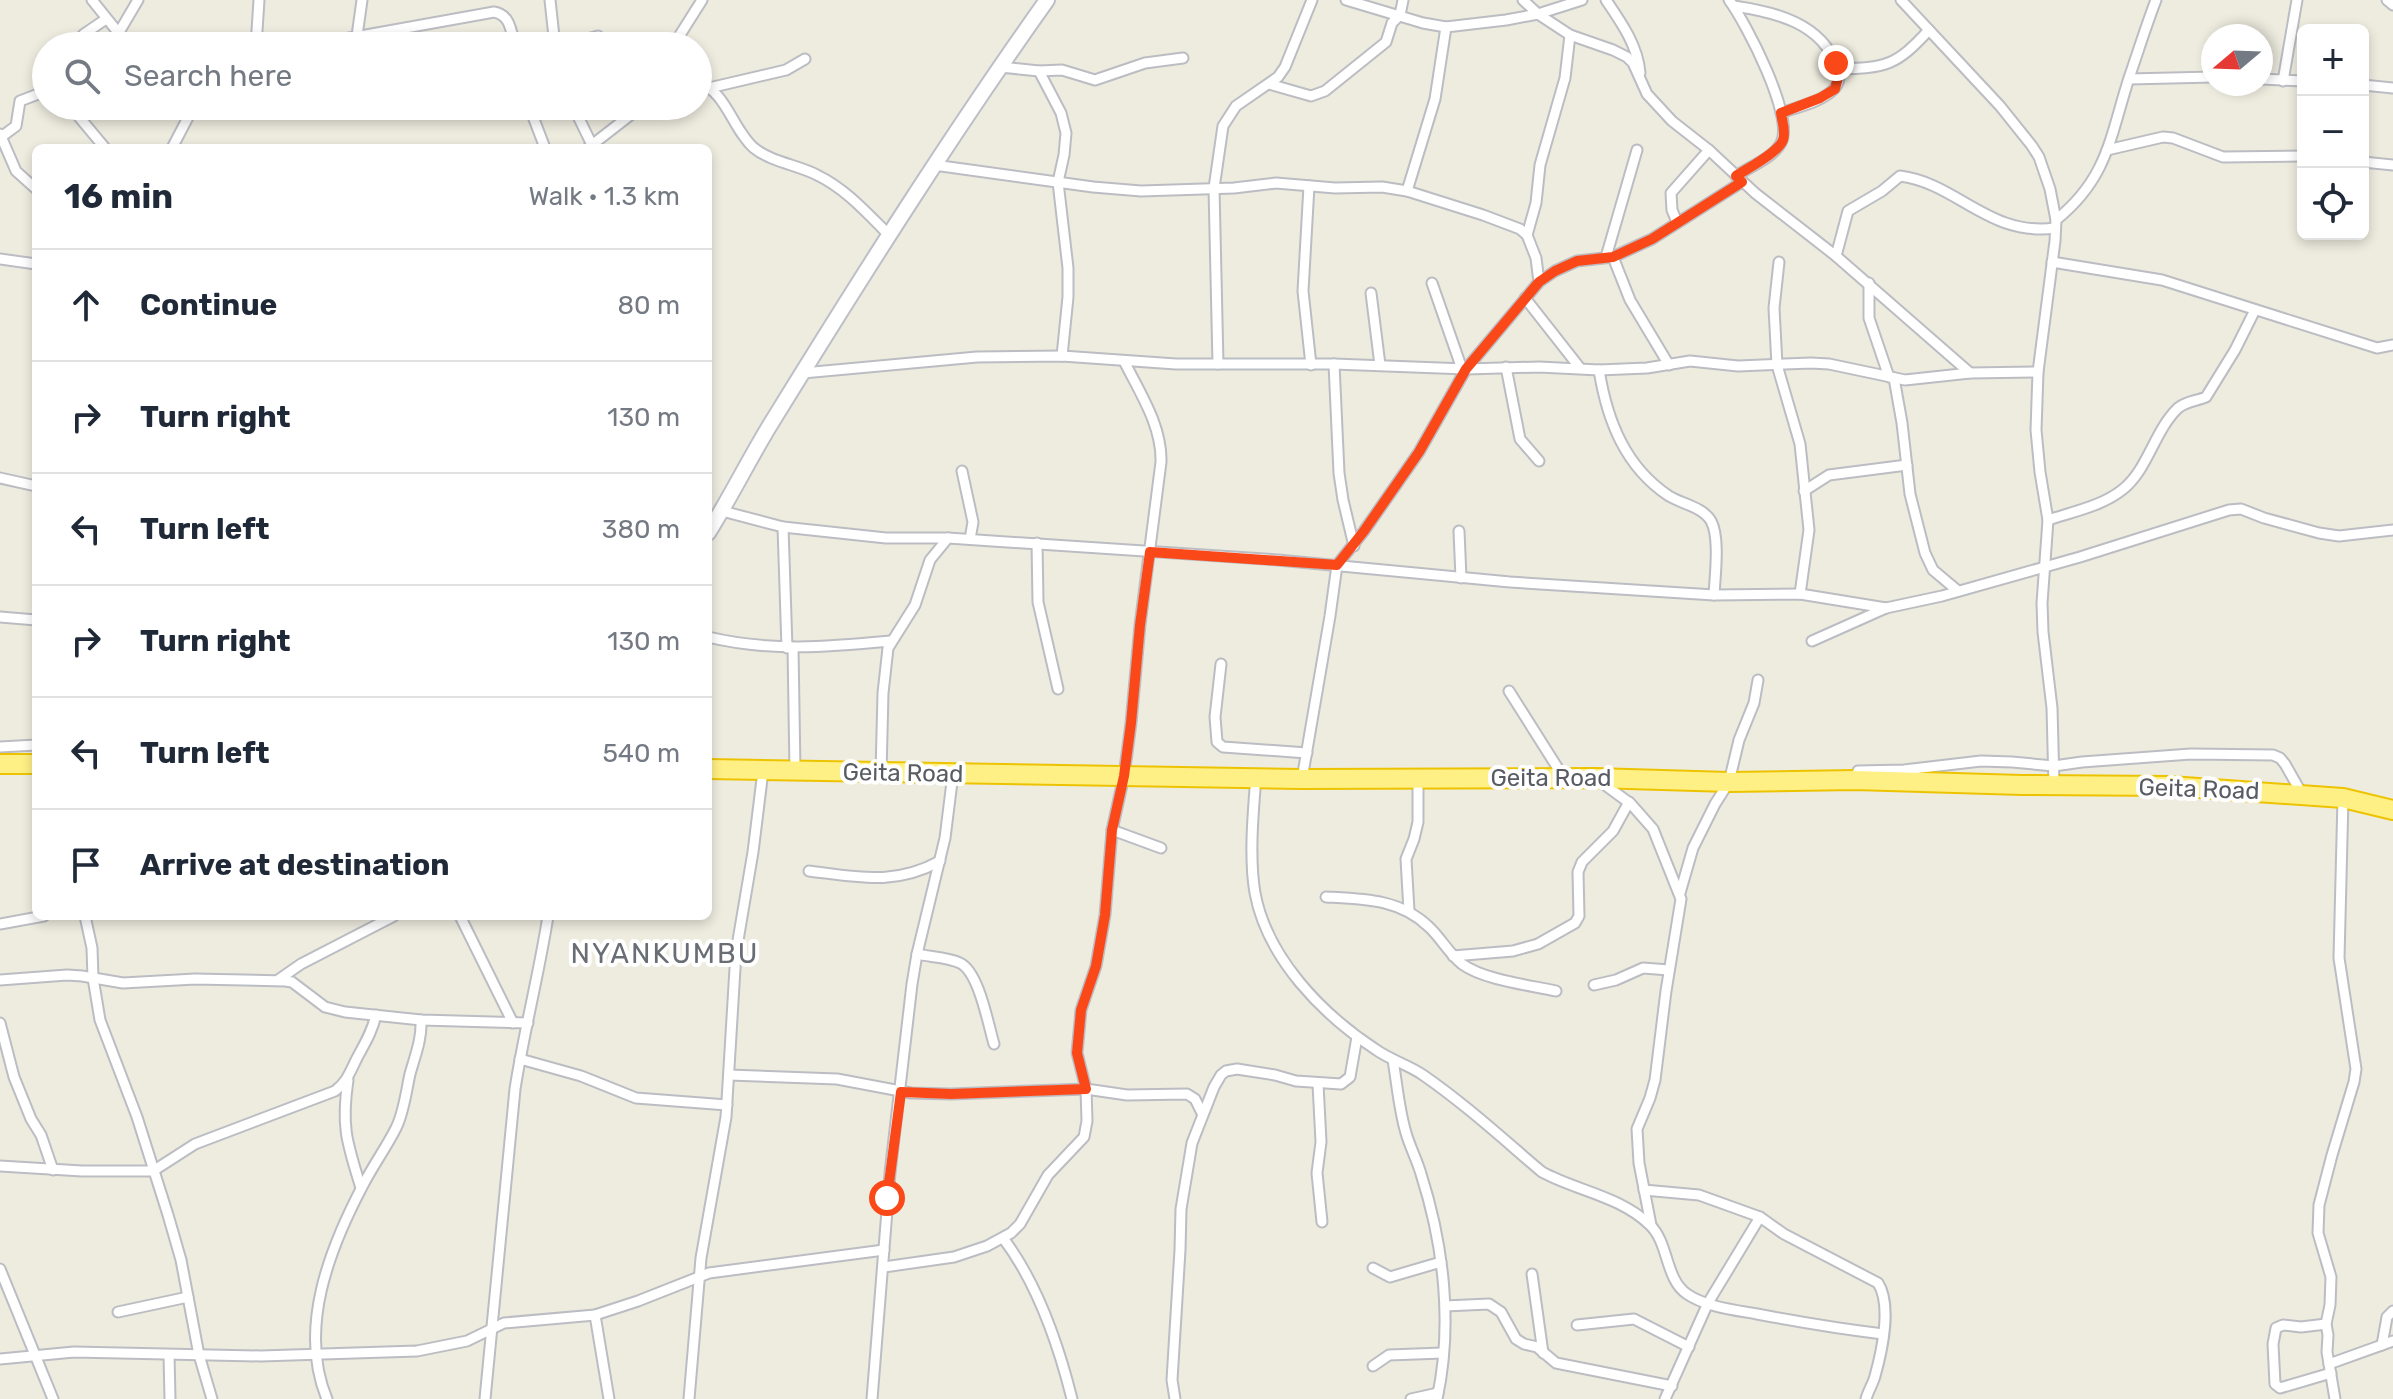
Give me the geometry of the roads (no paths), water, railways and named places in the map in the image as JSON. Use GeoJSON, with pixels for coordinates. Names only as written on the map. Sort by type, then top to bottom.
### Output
{"type":"FeatureCollection","features":[{"type":"Feature","properties":{"kind":"highway"},"geometry":{"type":"LineString","coordinates":[[0,764],[32,764]]}},
{"type":"Feature","properties":{"kind":"highway","name":"Geita Road"},"geometry":{"type":"LineString","coordinates":[[712,769],[1729,782],[2054,776],[2343,798],[2393,810]]}},
{"type":"Feature","properties":{"kind":"main road"},"geometry":{"type":"LineString","coordinates":[[712,527],[773,420],[889,235],[1047,0]]}},
{"type":"Feature","properties":{"kind":"street"},"geometry":{"type":"LineString","coordinates":[[92,0],[116,32]]}},
{"type":"Feature","properties":{"kind":"street"},"geometry":{"type":"LineString","coordinates":[[119,32],[138,0]]}},
{"type":"Feature","properties":{"kind":"street"},"geometry":{"type":"LineString","coordinates":[[257,32],[259,0]]}},
{"type":"Feature","properties":{"kind":"street"},"geometry":{"type":"LineString","coordinates":[[358,32],[362,0]]}},
{"type":"Feature","properties":{"kind":"street"},"geometry":{"type":"LineString","coordinates":[[550,0],[553,32]]}},
{"type":"Feature","properties":{"kind":"street"},"geometry":{"type":"LineString","coordinates":[[682,32],[702,0]]}},
{"type":"Feature","properties":{"kind":"street"},"geometry":{"type":"LineString","coordinates":[[1218,364],[1214,188],[1221,134],[1227,117],[1236,106],[1278,77],[1285,67],[1312,0]]}},
{"type":"Feature","properties":{"kind":"street"},"geometry":{"type":"LineString","coordinates":[[1346,0],[1446,27],[1538,14],[1582,0]]}},
{"type":"Feature","properties":{"kind":"street"},"geometry":{"type":"LineString","coordinates":[[1269,84],[1311,96],[1320,94],[1379,50],[1389,38],[1403,0]]}},
{"type":"Feature","properties":{"kind":"street"},"geometry":{"type":"LineString","coordinates":[[1523,0],[1570,35],[1627,57],[1647,94],[1672,121],[1869,283],[1970,373]]}},
{"type":"Feature","properties":{"kind":"street"},"geometry":{"type":"LineString","coordinates":[[1606,0],[1636,52],[1640,80]]}},
{"type":"Feature","properties":{"kind":"street"},"geometry":{"type":"LineString","coordinates":[[1901,0],[2000,106],[2032,146],[2050,189],[2055,224],[2038,372],[2037,449],[2048,520],[2042,603],[2052,708],[2054,776],[2082,762],[2191,754],[2273,755],[2285,764],[2302,794]]}},
{"type":"Feature","properties":{"kind":"street"},"geometry":{"type":"LineString","coordinates":[[1836,256],[1848,211],[1900,176],[1927,184],[2013,227],[2042,230],[2055,224],[2081,198],[2107,150],[2156,0]]}},
{"type":"Feature","properties":{"kind":"street"},"geometry":{"type":"LineString","coordinates":[[2283,81],[2297,0]]}},
{"type":"Feature","properties":{"kind":"street"},"geometry":{"type":"LineString","coordinates":[[2387,0],[2393,5]]}},
{"type":"Feature","properties":{"kind":"street"},"geometry":{"type":"LineString","coordinates":[[1731,3],[1777,15],[1805,27],[1827,47],[1838,69],[1835,89],[1781,113]]}},
{"type":"Feature","properties":{"kind":"street"},"geometry":{"type":"LineString","coordinates":[[1302,779],[1337,565],[1354,546],[1419,452],[1464,369],[1539,282],[1577,261],[1610,257],[1652,239],[1739,179],[1783,141],[1781,113],[1761,57],[1731,3]]}},
{"type":"Feature","properties":{"kind":"street"},"geometry":{"type":"LineString","coordinates":[[391,32],[494,12],[507,18],[511,32]]}},
{"type":"Feature","properties":{"kind":"street"},"geometry":{"type":"LineString","coordinates":[[87,32],[106,19]]}},
{"type":"Feature","properties":{"kind":"street"},"geometry":{"type":"LineString","coordinates":[[1407,191],[1435,99],[1446,27]]}},
{"type":"Feature","properties":{"kind":"street"},"geometry":{"type":"LineString","coordinates":[[1838,69],[1877,67],[1894,62],[1929,30]]}},
{"type":"Feature","properties":{"kind":"street"},"geometry":{"type":"LineString","coordinates":[[1527,235],[1536,203],[1540,165],[1565,78],[1570,35]]}},
{"type":"Feature","properties":{"kind":"street"},"geometry":{"type":"LineString","coordinates":[[1000,67],[1062,70],[1095,80],[1145,63],[1183,58]]}},
{"type":"Feature","properties":{"kind":"street"},"geometry":{"type":"LineString","coordinates":[[712,87],[786,70],[805,59]]}},
{"type":"Feature","properties":{"kind":"street"},"geometry":{"type":"LineString","coordinates":[[1039,71],[1061,113],[1066,133],[1058,182],[1068,268],[1062,356]]}},
{"type":"Feature","properties":{"kind":"street"},"geometry":{"type":"LineString","coordinates":[[2129,79],[2201,77]]}},
{"type":"Feature","properties":{"kind":"street"},"geometry":{"type":"LineString","coordinates":[[2273,80],[2297,81]]}},
{"type":"Feature","properties":{"kind":"street"},"geometry":{"type":"LineString","coordinates":[[2369,86],[2393,88]]}},
{"type":"Feature","properties":{"kind":"street"},"geometry":{"type":"LineString","coordinates":[[712,91],[752,146],[761,153],[815,174],[838,187],[889,235]]}},
{"type":"Feature","properties":{"kind":"street"},"geometry":{"type":"LineString","coordinates":[[32,96],[20,101],[16,126],[1,136],[16,171],[32,185]]}},
{"type":"Feature","properties":{"kind":"street"},"geometry":{"type":"LineString","coordinates":[[82,120],[102,144]]}},
{"type":"Feature","properties":{"kind":"street"},"geometry":{"type":"LineString","coordinates":[[174,144],[187,120]]}},
{"type":"Feature","properties":{"kind":"street"},"geometry":{"type":"LineString","coordinates":[[534,120],[543,144]]}},
{"type":"Feature","properties":{"kind":"street"},"geometry":{"type":"LineString","coordinates":[[579,120],[589,144]]}},
{"type":"Feature","properties":{"kind":"street"},"geometry":{"type":"LineString","coordinates":[[594,144],[624,120]]}},
{"type":"Feature","properties":{"kind":"street"},"geometry":{"type":"LineString","coordinates":[[2107,150],[2163,137],[2223,157],[2297,156]]}},
{"type":"Feature","properties":{"kind":"street"},"geometry":{"type":"LineString","coordinates":[[1637,150],[1610,257],[1630,300],[1669,365]]}},
{"type":"Feature","properties":{"kind":"street"},"geometry":{"type":"LineString","coordinates":[[1677,222],[1672,210],[1671,193],[1709,150]]}},
{"type":"Feature","properties":{"kind":"street"},"geometry":{"type":"LineString","coordinates":[[2369,163],[2393,165]]}},
{"type":"Feature","properties":{"kind":"street"},"geometry":{"type":"LineString","coordinates":[[934,165],[1141,191],[1276,183],[1382,187],[1407,191],[1483,215],[1527,235],[1536,258],[1539,282]]}},
{"type":"Feature","properties":{"kind":"street"},"geometry":{"type":"LineString","coordinates":[[1309,186],[1303,291],[1311,365]]}},
{"type":"Feature","properties":{"kind":"street"},"geometry":{"type":"LineString","coordinates":[[0,259],[32,263]]}},
{"type":"Feature","properties":{"kind":"street"},"geometry":{"type":"LineString","coordinates":[[1779,262],[1774,321],[1777,365],[1800,444],[1809,530],[1800,594]]}},
{"type":"Feature","properties":{"kind":"street"},"geometry":{"type":"LineString","coordinates":[[2052,262],[2162,280],[2377,348],[2393,345]]}},
{"type":"Feature","properties":{"kind":"street"},"geometry":{"type":"LineString","coordinates":[[1432,283],[1464,369]]}},
{"type":"Feature","properties":{"kind":"street"},"geometry":{"type":"LineString","coordinates":[[1869,283],[1869,318],[1891,377],[1915,520],[1928,561],[1937,574],[1958,591]]}},
{"type":"Feature","properties":{"kind":"street"},"geometry":{"type":"LineString","coordinates":[[1371,293],[1380,365]]}},
{"type":"Feature","properties":{"kind":"street"},"geometry":{"type":"LineString","coordinates":[[1525,298],[1580,368]]}},
{"type":"Feature","properties":{"kind":"street"},"geometry":{"type":"LineString","coordinates":[[2048,520],[2109,499],[2135,477],[2177,409],[2206,397],[2255,310]]}},
{"type":"Feature","properties":{"kind":"street"},"geometry":{"type":"LineString","coordinates":[[803,373],[977,357],[1062,356],[1124,361],[1464,369],[1599,370],[1703,361],[1738,366],[1811,363],[1913,379],[1970,373],[2038,372]]}},
{"type":"Feature","properties":{"kind":"street"},"geometry":{"type":"LineString","coordinates":[[884,1267],[954,1257],[1003,1238],[1020,1224],[1048,1175],[1084,1137],[1086,1089],[1077,1053],[1081,1010],[1096,966],[1105,915],[1112,830],[1124,776],[1162,446],[1124,361]]}},
{"type":"Feature","properties":{"kind":"street"},"geometry":{"type":"LineString","coordinates":[[1334,364],[1339,473],[1354,546]]}},
{"type":"Feature","properties":{"kind":"street"},"geometry":{"type":"LineString","coordinates":[[1506,367],[1520,439],[1539,461]]}},
{"type":"Feature","properties":{"kind":"street"},"geometry":{"type":"LineString","coordinates":[[1599,370],[1607,412],[1627,455],[1670,496],[1705,513],[1711,521],[1716,558],[1714,595]]}},
{"type":"Feature","properties":{"kind":"street"},"geometry":{"type":"LineString","coordinates":[[1804,491],[1829,475],[1907,465]]}},
{"type":"Feature","properties":{"kind":"street"},"geometry":{"type":"LineString","coordinates":[[962,471],[973,522],[970,539]]}},
{"type":"Feature","properties":{"kind":"street"},"geometry":{"type":"LineString","coordinates":[[0,478],[32,485]]}},
{"type":"Feature","properties":{"kind":"street"},"geometry":{"type":"LineString","coordinates":[[1812,641],[1886,608],[2117,546],[2229,510],[2241,509],[2264,518],[2339,536],[2393,530]]}},
{"type":"Feature","properties":{"kind":"street"},"geometry":{"type":"LineString","coordinates":[[722,511],[783,527],[886,538],[1037,543],[1337,565],[1461,578],[1714,595],[1800,594],[1886,608]]}},
{"type":"Feature","properties":{"kind":"street"},"geometry":{"type":"LineString","coordinates":[[783,527],[795,771]]}},
{"type":"Feature","properties":{"kind":"street"},"geometry":{"type":"LineString","coordinates":[[1459,531],[1461,578]]}},
{"type":"Feature","properties":{"kind":"street"},"geometry":{"type":"LineString","coordinates":[[881,773],[886,657],[891,641],[915,605],[930,560],[948,538]]}},
{"type":"Feature","properties":{"kind":"street"},"geometry":{"type":"LineString","coordinates":[[1037,543],[1038,602],[1058,689]]}},
{"type":"Feature","properties":{"kind":"street"},"geometry":{"type":"LineString","coordinates":[[0,617],[32,620]]}},
{"type":"Feature","properties":{"kind":"street"},"geometry":{"type":"LineString","coordinates":[[712,638],[754,647],[790,648],[891,641]]}},
{"type":"Feature","properties":{"kind":"street"},"geometry":{"type":"LineString","coordinates":[[1221,664],[1215,717],[1217,742],[1223,747],[1307,753]]}},
{"type":"Feature","properties":{"kind":"street"},"geometry":{"type":"LineString","coordinates":[[1680,893],[1693,848],[1729,782],[1739,740],[1754,703],[1758,680]]}},
{"type":"Feature","properties":{"kind":"street"},"geometry":{"type":"LineString","coordinates":[[1509,691],[1564,778]]}},
{"type":"Feature","properties":{"kind":"street"},"geometry":{"type":"LineString","coordinates":[[0,747],[32,745]]}},
{"type":"Feature","properties":{"kind":"street"},"geometry":{"type":"LineString","coordinates":[[689,1399],[698,1276],[727,1105],[736,952],[763,771]]}},
{"type":"Feature","properties":{"kind":"street"},"geometry":{"type":"LineString","coordinates":[[872,1399],[890,1173],[917,954],[940,861],[953,774]]}},
{"type":"Feature","properties":{"kind":"street"},"geometry":{"type":"LineString","coordinates":[[1256,777],[1253,823],[1256,897],[1279,952],[1296,978],[1357,1037],[1421,1073],[1542,1172],[1560,1182],[1619,1203],[1651,1225]]}},
{"type":"Feature","properties":{"kind":"street"},"geometry":{"type":"LineString","coordinates":[[1409,911],[1406,859],[1418,822],[1418,778]]}},
{"type":"Feature","properties":{"kind":"street"},"geometry":{"type":"LineString","coordinates":[[1595,778],[1629,802],[1653,829],[1680,893],[1681,908],[1669,970],[1655,1080],[1637,1129],[1651,1225],[1662,1243],[1674,1275],[1688,1294],[1708,1303],[1819,1327],[1883,1334]]}},
{"type":"Feature","properties":{"kind":"street"},"geometry":{"type":"LineString","coordinates":[[2335,1399],[2326,1324],[2331,1277],[2318,1233],[2319,1205],[2356,1069],[2339,958],[2343,798]]}},
{"type":"Feature","properties":{"kind":"street"},"geometry":{"type":"LineString","coordinates":[[1453,956],[1513,951],[1538,944],[1575,923],[1579,916],[1578,872],[1582,862],[1613,831],[1629,802]]}},
{"type":"Feature","properties":{"kind":"street"},"geometry":{"type":"LineString","coordinates":[[1112,830],[1161,848]]}},
{"type":"Feature","properties":{"kind":"street"},"geometry":{"type":"LineString","coordinates":[[809,871],[881,879],[918,872],[940,861]]}},
{"type":"Feature","properties":{"kind":"street"},"geometry":{"type":"LineString","coordinates":[[1326,897],[1389,903],[1409,911],[1428,926],[1461,963],[1478,972],[1556,991]]}},
{"type":"Feature","properties":{"kind":"street"},"geometry":{"type":"LineString","coordinates":[[0,924],[32,918]]}},
{"type":"Feature","properties":{"kind":"street"},"geometry":{"type":"LineString","coordinates":[[86,920],[92,948],[93,978],[106,1040],[137,1117],[181,1260],[199,1355],[212,1399]]}},
{"type":"Feature","properties":{"kind":"street"},"geometry":{"type":"LineString","coordinates":[[276,981],[301,964],[386,920]]}},
{"type":"Feature","properties":{"kind":"street"},"geometry":{"type":"LineString","coordinates":[[462,920],[513,1023]]}},
{"type":"Feature","properties":{"kind":"street"},"geometry":{"type":"LineString","coordinates":[[485,1399],[512,1117],[547,920]]}},
{"type":"Feature","properties":{"kind":"street"},"geometry":{"type":"LineString","coordinates":[[917,954],[956,961],[967,967],[978,989],[994,1044]]}},
{"type":"Feature","properties":{"kind":"street"},"geometry":{"type":"LineString","coordinates":[[1594,985],[1616,980],[1643,968],[1669,970]]}},
{"type":"Feature","properties":{"kind":"street"},"geometry":{"type":"LineString","coordinates":[[0,980],[67,975],[123,983],[195,979],[292,982],[316,1002],[334,1010],[421,1020],[528,1023]]}},
{"type":"Feature","properties":{"kind":"street"},"geometry":{"type":"LineString","coordinates":[[361,1188],[345,1130],[344,1109],[348,1080],[369,1039],[376,1015]]}},
{"type":"Feature","properties":{"kind":"street"},"geometry":{"type":"LineString","coordinates":[[327,1399],[315,1354],[319,1300],[333,1252],[361,1188],[397,1125],[419,1044],[421,1020]]}},
{"type":"Feature","properties":{"kind":"street"},"geometry":{"type":"LineString","coordinates":[[0,1023],[14,1077],[41,1135],[53,1170]]}},
{"type":"Feature","properties":{"kind":"street"},"geometry":{"type":"LineString","coordinates":[[1175,1399],[1172,1380],[1181,1209],[1192,1143],[1214,1087],[1226,1071],[1252,1071],[1318,1084],[1341,1084],[1350,1077],[1357,1037]]}},
{"type":"Feature","properties":{"kind":"street"},"geometry":{"type":"LineString","coordinates":[[520,1059],[581,1076],[636,1098],[727,1105]]}},
{"type":"Feature","properties":{"kind":"street"},"geometry":{"type":"LineString","coordinates":[[1393,1060],[1405,1132],[1435,1225],[1445,1306],[1437,1396],[1411,1399]]}},
{"type":"Feature","properties":{"kind":"street"},"geometry":{"type":"LineString","coordinates":[[729,1075],[837,1079],[901,1092],[951,1094],[1086,1089],[1127,1095],[1190,1095],[1202,1113]]}},
{"type":"Feature","properties":{"kind":"street"},"geometry":{"type":"LineString","coordinates":[[0,1166],[153,1171],[195,1144],[330,1094],[348,1080]]}},
{"type":"Feature","properties":{"kind":"street"},"geometry":{"type":"LineString","coordinates":[[1318,1084],[1321,1142],[1317,1173],[1322,1222]]}},
{"type":"Feature","properties":{"kind":"street"},"geometry":{"type":"LineString","coordinates":[[1644,1190],[1699,1195],[1760,1217],[1784,1234],[1878,1283],[1885,1300],[1883,1334],[1877,1372],[1866,1399]]}},
{"type":"Feature","properties":{"kind":"street"},"geometry":{"type":"LineString","coordinates":[[1665,1399],[1708,1303],[1760,1217]]}},
{"type":"Feature","properties":{"kind":"street"},"geometry":{"type":"LineString","coordinates":[[1003,1238],[1023,1268],[1035,1294],[1072,1399]]}},
{"type":"Feature","properties":{"kind":"street"},"geometry":{"type":"LineString","coordinates":[[0,1359],[74,1352],[199,1355],[417,1351],[460,1344],[504,1323],[595,1315],[698,1276],[727,1269],[884,1250]]}},
{"type":"Feature","properties":{"kind":"street"},"geometry":{"type":"LineString","coordinates":[[1373,1268],[1390,1277],[1441,1262]]}},
{"type":"Feature","properties":{"kind":"street"},"geometry":{"type":"LineString","coordinates":[[0,1269],[53,1399]]}},
{"type":"Feature","properties":{"kind":"street"},"geometry":{"type":"LineString","coordinates":[[1532,1274],[1543,1353]]}},
{"type":"Feature","properties":{"kind":"street"},"geometry":{"type":"LineString","coordinates":[[118,1312],[188,1297]]}},
{"type":"Feature","properties":{"kind":"street"},"geometry":{"type":"LineString","coordinates":[[1445,1306],[1489,1304],[1497,1307],[1516,1339],[1537,1347],[1556,1363],[1672,1386]]}},
{"type":"Feature","properties":{"kind":"street"},"geometry":{"type":"LineString","coordinates":[[2382,1345],[2387,1317],[2393,1311]]}},
{"type":"Feature","properties":{"kind":"street"},"geometry":{"type":"LineString","coordinates":[[595,1315],[609,1399]]}},
{"type":"Feature","properties":{"kind":"street"},"geometry":{"type":"LineString","coordinates":[[1577,1325],[1634,1319],[1689,1347]]}},
{"type":"Feature","properties":{"kind":"street"},"geometry":{"type":"LineString","coordinates":[[2326,1324],[2301,1327],[2283,1325],[2276,1328],[2273,1344],[2275,1384],[2280,1388],[2393,1341]]}},
{"type":"Feature","properties":{"kind":"street"},"geometry":{"type":"LineString","coordinates":[[1373,1366],[1389,1355],[1442,1353]]}},
{"type":"Feature","properties":{"kind":"street"},"geometry":{"type":"LineString","coordinates":[[169,1355],[170,1399]]}},
{"type":"Feature","properties":{"kind":"district","name":"NYANKUMBU"},"geometry":{"type":"Point","coordinates":[665,953]}}]}
